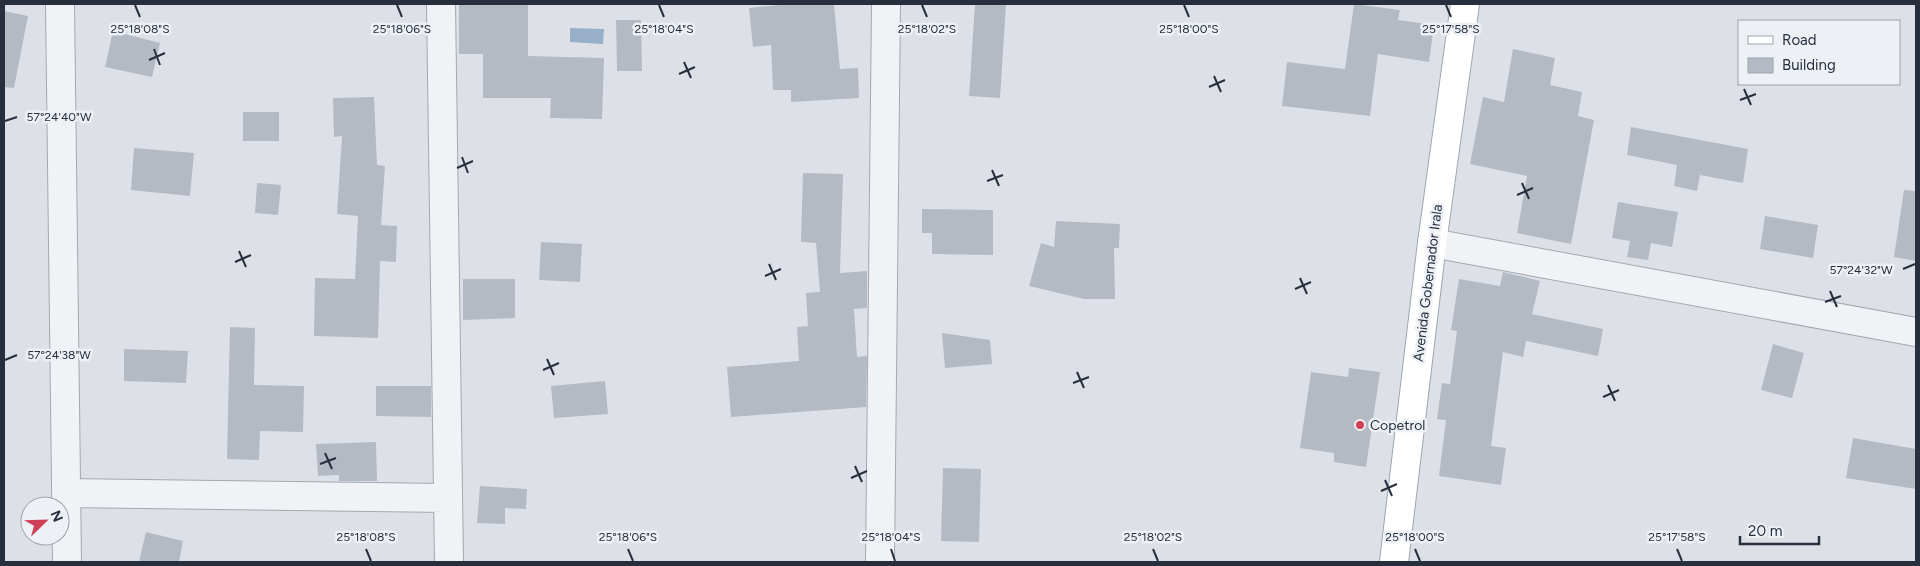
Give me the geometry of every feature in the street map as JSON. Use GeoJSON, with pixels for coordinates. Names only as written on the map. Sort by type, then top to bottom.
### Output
{"type":"FeatureCollection","features":[{"type":"Feature","properties":{"kind":"main road","name":"Avenida Gobernador Irala"},"geometry":{"type":"LineString","coordinates":[[1394,562],[1432,243],[1465,4]]}},
{"type":"Feature","properties":{"kind":"street"},"geometry":{"type":"LineString","coordinates":[[60,4],[67,562]]}},
{"type":"Feature","properties":{"kind":"street"},"geometry":{"type":"LineString","coordinates":[[441,4],[449,562]]}},
{"type":"Feature","properties":{"kind":"street"},"geometry":{"type":"LineString","coordinates":[[880,562],[886,4]]}},
{"type":"Feature","properties":{"kind":"street"},"geometry":{"type":"LineString","coordinates":[[1432,243],[1916,332]]}},
{"type":"Feature","properties":{"kind":"street"},"geometry":{"type":"LineString","coordinates":[[66,493],[447,498]]}},
{"type":"Feature","properties":{"kind":"water"},"geometry":{"type":"Polygon","coordinates":[[[570,28],[604,29],[603,44],[570,42],[570,28]]]}},
{"type":"Feature","properties":{"kind":"building"},"geometry":{"type":"Polygon","coordinates":[[[459,4],[528,4],[528,56],[604,58],[602,119],[550,118],[551,98],[483,98],[483,54],[459,54],[459,4]]]}},
{"type":"Feature","properties":{"kind":"building"},"geometry":{"type":"Polygon","coordinates":[[[790,4],[834,4],[840,69],[858,68],[859,98],[791,102],[791,90],[773,90],[771,45],[753,47],[749,8],[790,4]]]}},
{"type":"Feature","properties":{"kind":"building"},"geometry":{"type":"Polygon","coordinates":[[[975,4],[1006,4],[1000,98],[969,96],[975,4]]]}},
{"type":"Feature","properties":{"kind":"building"},"geometry":{"type":"Polygon","coordinates":[[[1354,4],[1400,10],[1398,20],[1434,25],[1429,62],[1378,54],[1370,116],[1282,106],[1287,62],[1345,69],[1354,4]]]}},
{"type":"Feature","properties":{"kind":"building"},"geometry":{"type":"Polygon","coordinates":[[[4,11],[28,16],[14,88],[4,87],[4,11]]]}},
{"type":"Feature","properties":{"kind":"building"},"geometry":{"type":"Polygon","coordinates":[[[616,20],[641,20],[642,71],[617,71],[616,20]]]}},
{"type":"Feature","properties":{"kind":"building"},"geometry":{"type":"Polygon","coordinates":[[[113,31],[160,43],[152,77],[105,67],[113,31]]]}},
{"type":"Feature","properties":{"kind":"building"},"geometry":{"type":"Polygon","coordinates":[[[1513,49],[1555,58],[1550,85],[1582,92],[1578,116],[1594,120],[1571,244],[1517,233],[1527,176],[1470,164],[1483,97],[1504,102],[1513,49]]]}},
{"type":"Feature","properties":{"kind":"building"},"geometry":{"type":"Polygon","coordinates":[[[374,97],[377,165],[385,166],[381,225],[397,226],[396,262],[380,261],[378,338],[314,336],[315,278],[355,279],[358,216],[337,214],[342,136],[334,137],[333,98],[374,97]]]}},
{"type":"Feature","properties":{"kind":"building"},"geometry":{"type":"Polygon","coordinates":[[[243,112],[279,112],[279,141],[243,141],[243,112]]]}},
{"type":"Feature","properties":{"kind":"building"},"geometry":{"type":"Polygon","coordinates":[[[1631,127],[1748,149],[1743,183],[1700,175],[1697,191],[1674,186],[1677,165],[1627,155],[1631,127]]]}},
{"type":"Feature","properties":{"kind":"building"},"geometry":{"type":"Polygon","coordinates":[[[134,148],[194,153],[190,196],[131,190],[134,148]]]}},
{"type":"Feature","properties":{"kind":"building"},"geometry":{"type":"Polygon","coordinates":[[[803,173],[843,174],[840,273],[867,271],[867,308],[854,309],[857,357],[867,356],[866,407],[731,417],[727,367],[799,361],[797,327],[808,326],[806,293],[820,292],[816,243],[801,242],[803,173]]]}},
{"type":"Feature","properties":{"kind":"building"},"geometry":{"type":"Polygon","coordinates":[[[257,183],[281,185],[278,215],[255,213],[257,183]]]}},
{"type":"Feature","properties":{"kind":"building"},"geometry":{"type":"Polygon","coordinates":[[[1904,190],[1916,191],[1916,261],[1894,257],[1904,190]]]}},
{"type":"Feature","properties":{"kind":"building"},"geometry":{"type":"Polygon","coordinates":[[[1618,202],[1678,212],[1672,247],[1651,243],[1648,260],[1627,257],[1630,241],[1612,238],[1618,202]]]}},
{"type":"Feature","properties":{"kind":"building"},"geometry":{"type":"Polygon","coordinates":[[[922,209],[993,210],[993,255],[932,254],[932,233],[922,233],[922,209]]]}},
{"type":"Feature","properties":{"kind":"building"},"geometry":{"type":"Polygon","coordinates":[[[1765,216],[1818,225],[1813,258],[1760,249],[1765,216]]]}},
{"type":"Feature","properties":{"kind":"building"},"geometry":{"type":"Polygon","coordinates":[[[1056,221],[1120,224],[1119,248],[1114,248],[1115,299],[1084,299],[1029,286],[1041,243],[1054,247],[1056,221]]]}},
{"type":"Feature","properties":{"kind":"building"},"geometry":{"type":"Polygon","coordinates":[[[541,242],[582,244],[580,282],[539,280],[541,242]]]}},
{"type":"Feature","properties":{"kind":"building"},"geometry":{"type":"Polygon","coordinates":[[[1503,272],[1540,281],[1532,314],[1603,329],[1598,356],[1526,341],[1523,357],[1503,352],[1491,446],[1506,448],[1501,485],[1439,476],[1446,420],[1437,419],[1442,383],[1450,384],[1457,331],[1451,330],[1459,279],[1500,286],[1503,272]]]}},
{"type":"Feature","properties":{"kind":"building"},"geometry":{"type":"Polygon","coordinates":[[[463,279],[515,279],[515,318],[463,320],[463,279]]]}},
{"type":"Feature","properties":{"kind":"building"},"geometry":{"type":"Polygon","coordinates":[[[230,327],[255,328],[254,385],[304,386],[303,432],[260,431],[259,460],[227,459],[230,327]]]}},
{"type":"Feature","properties":{"kind":"building"},"geometry":{"type":"Polygon","coordinates":[[[942,333],[990,340],[992,364],[945,368],[942,333]]]}},
{"type":"Feature","properties":{"kind":"building"},"geometry":{"type":"Polygon","coordinates":[[[1773,344],[1804,353],[1792,398],[1761,390],[1773,344]]]}},
{"type":"Feature","properties":{"kind":"building"},"geometry":{"type":"Polygon","coordinates":[[[124,349],[188,351],[186,383],[124,381],[124,349]]]}},
{"type":"Feature","properties":{"kind":"building"},"geometry":{"type":"Polygon","coordinates":[[[1349,368],[1380,372],[1366,467],[1334,462],[1334,453],[1300,448],[1311,372],[1348,377],[1349,368]]]}},
{"type":"Feature","properties":{"kind":"building"},"geometry":{"type":"Polygon","coordinates":[[[605,381],[608,414],[554,418],[551,386],[605,381]]]}},
{"type":"Feature","properties":{"kind":"building"},"geometry":{"type":"Polygon","coordinates":[[[376,386],[431,386],[431,417],[376,416],[376,386]]]}},
{"type":"Feature","properties":{"kind":"building"},"geometry":{"type":"Polygon","coordinates":[[[1853,438],[1916,449],[1916,489],[1846,478],[1853,438]]]}},
{"type":"Feature","properties":{"kind":"building"},"geometry":{"type":"Polygon","coordinates":[[[376,442],[377,481],[339,481],[339,475],[318,476],[316,444],[376,442]]]}},
{"type":"Feature","properties":{"kind":"building"},"geometry":{"type":"Polygon","coordinates":[[[943,468],[981,469],[979,542],[941,541],[943,468]]]}},
{"type":"Feature","properties":{"kind":"building"},"geometry":{"type":"Polygon","coordinates":[[[480,486],[527,489],[526,509],[505,508],[505,524],[477,523],[480,486]]]}},
{"type":"Feature","properties":{"kind":"building"},"geometry":{"type":"Polygon","coordinates":[[[146,532],[183,541],[179,562],[139,562],[146,532]]]}},
{"type":"Feature","properties":{"kind":"place","name":"Copetrol"},"geometry":{"type":"Point","coordinates":[1360,425]}}]}
